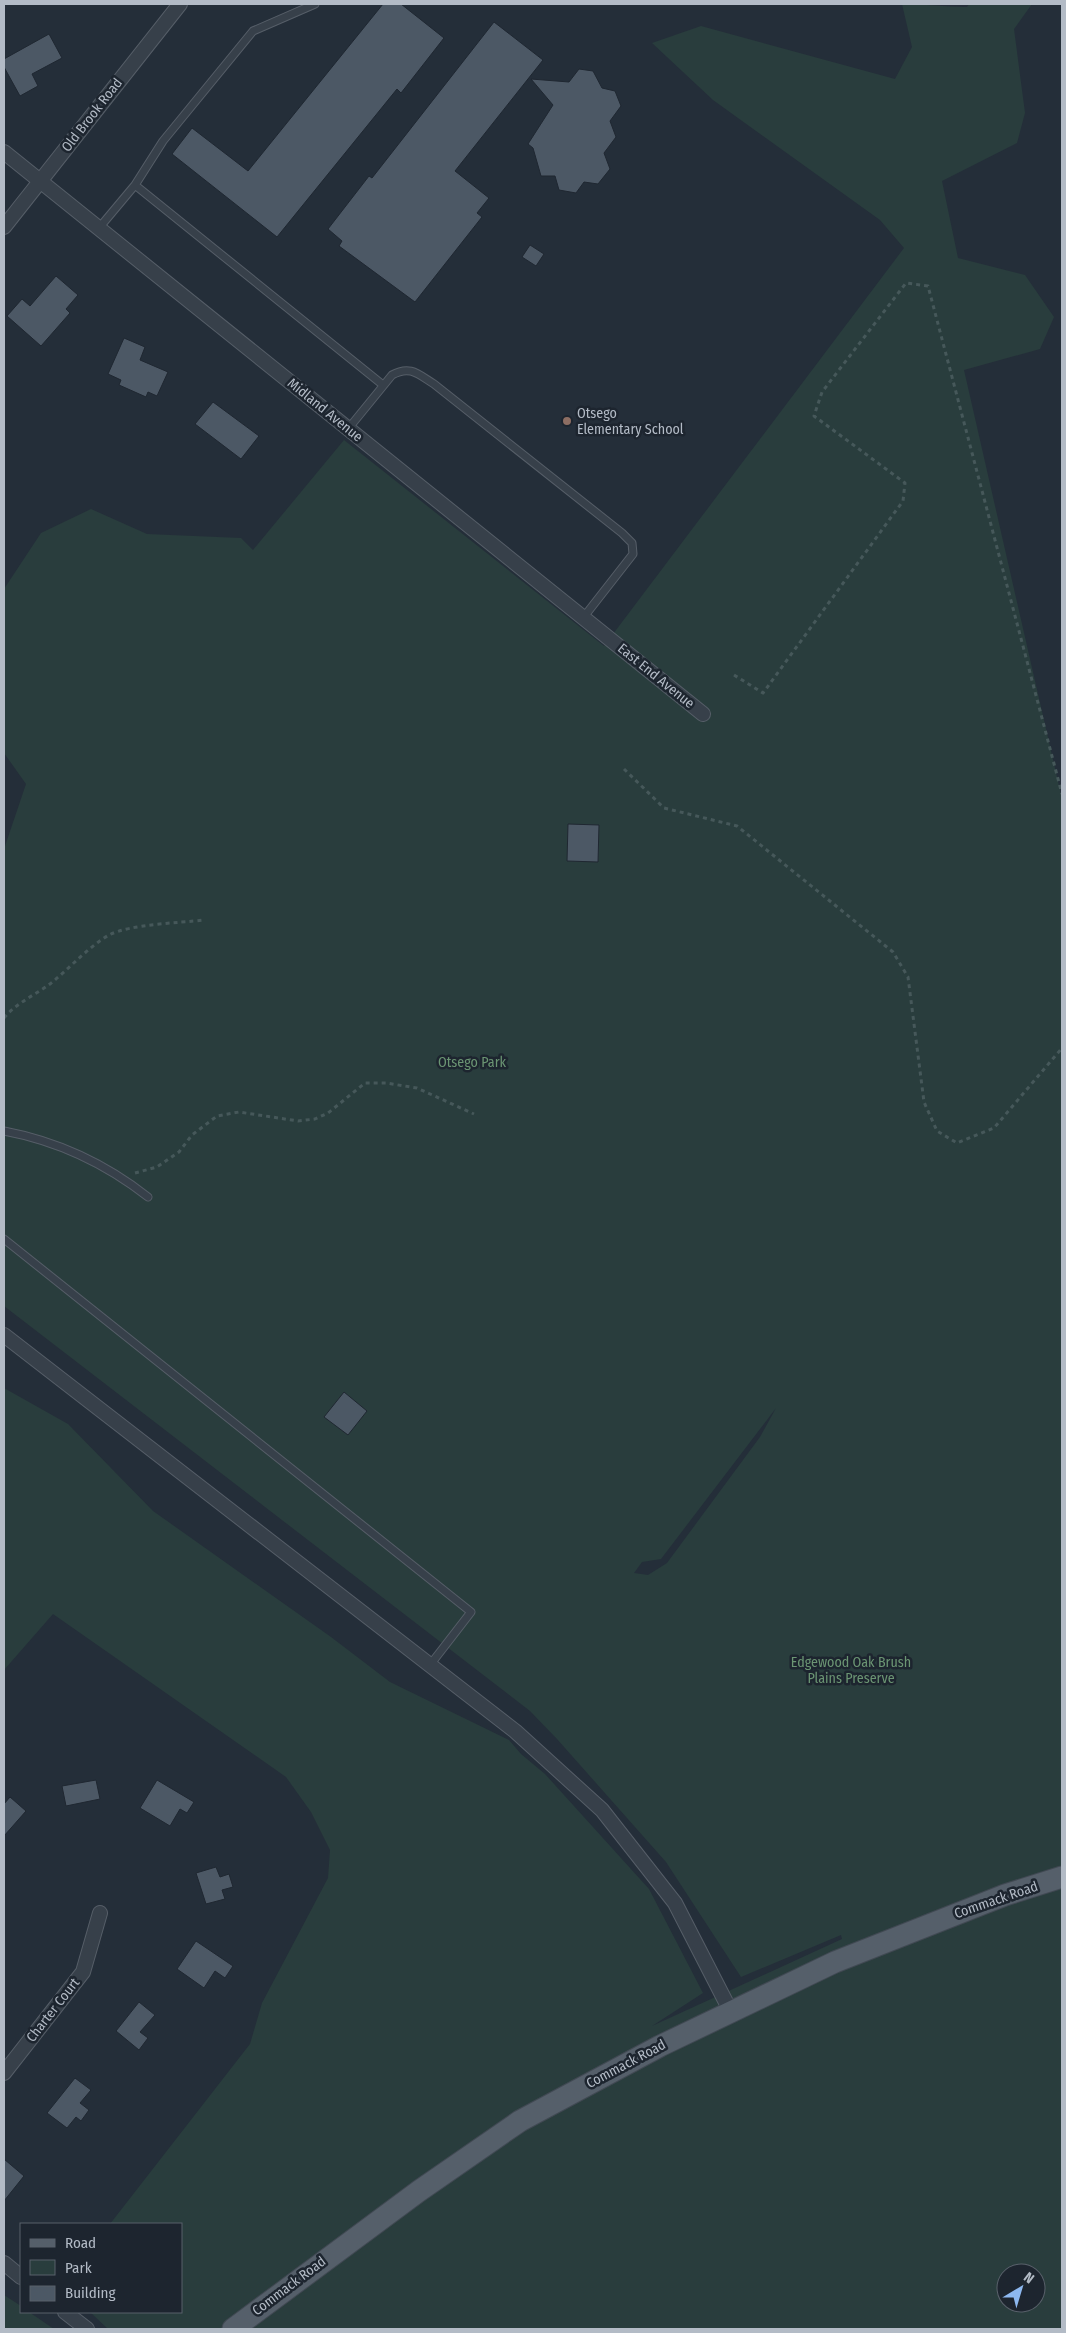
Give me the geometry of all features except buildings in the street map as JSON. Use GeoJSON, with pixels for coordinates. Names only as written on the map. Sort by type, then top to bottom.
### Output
{"type":"FeatureCollection","features":[{"type":"Feature","properties":{"kind":"main road","name":"Commack Road"},"geometry":{"type":"LineString","coordinates":[[233,2329],[419,2191],[520,2121],[660,2046],[834,1962],[1005,1895],[1062,1877]]}},
{"type":"Feature","properties":{"kind":"street","name":"Old Brook Road"},"geometry":{"type":"LineString","coordinates":[[4,227],[180,4]]}},
{"type":"Feature","properties":{"kind":"street","name":"Midland Avenue"},"geometry":{"type":"LineString","coordinates":[[4,152],[610,639]]}},
{"type":"Feature","properties":{"kind":"street","name":"East End Avenue"},"geometry":{"type":"LineString","coordinates":[[610,639],[703,714]]}},
{"type":"Feature","properties":{"kind":"street"},"geometry":{"type":"LineString","coordinates":[[4,1335],[515,1731],[602,1810],[674,1903],[731,2012]]}},
{"type":"Feature","properties":{"kind":"street","name":"Charter Court"},"geometry":{"type":"LineString","coordinates":[[4,2073],[83,1972],[100,1913]]}},
{"type":"Feature","properties":{"kind":"street"},"geometry":{"type":"LineString","coordinates":[[4,2263],[20,2276]]}},
{"type":"Feature","properties":{"kind":"street"},"geometry":{"type":"LineString","coordinates":[[66,2313],[87,2329]]}},
{"type":"Feature","properties":{"kind":"lane"},"geometry":{"type":"LineString","coordinates":[[99,228],[135,185],[163,141],[253,31],[315,4]]}},
{"type":"Feature","properties":{"kind":"lane"},"geometry":{"type":"LineString","coordinates":[[135,185],[382,385]]}},
{"type":"Feature","properties":{"kind":"lane"},"geometry":{"type":"LineString","coordinates":[[348,428],[382,385],[392,376],[402,370],[412,371],[434,384],[632,543],[632,554],[583,618]]}},
{"type":"Feature","properties":{"kind":"lane"},"geometry":{"type":"LineString","coordinates":[[4,1131],[90,1158],[116,1173],[148,1197]]}},
{"type":"Feature","properties":{"kind":"lane"},"geometry":{"type":"LineString","coordinates":[[4,1239],[471,1612],[430,1665]]}},
{"type":"Feature","properties":{"kind":"path"},"geometry":{"type":"LineString","coordinates":[[734,675],[763,693],[902,501],[904,483],[814,416],[822,392],[906,283],[928,286],[1062,794]]}},
{"type":"Feature","properties":{"kind":"path"},"geometry":{"type":"LineString","coordinates":[[624,769],[664,808],[737,826],[893,952],[908,977],[924,1102],[937,1131],[957,1143],[994,1128],[1062,1048]]}},
{"type":"Feature","properties":{"kind":"path"},"geometry":{"type":"LineString","coordinates":[[4,1018],[10,1011],[50,984],[89,950],[111,934],[133,928],[204,920]]}},
{"type":"Feature","properties":{"kind":"path"},"geometry":{"type":"LineString","coordinates":[[116,1173],[135,1173],[157,1166],[179,1152],[192,1135],[217,1116],[239,1112],[298,1121],[315,1119],[328,1113],[365,1083],[386,1083],[417,1088],[474,1114]]}},
{"type":"Feature","properties":{"kind":"green space"},"geometry":{"type":"Polygon","coordinates":[[[902,4],[967,7],[969,4],[1032,4],[1014,29],[1025,113],[1017,143],[942,181],[958,258],[1025,275],[1054,317],[1040,349],[964,370],[1062,799],[1062,2329],[108,2329],[91,2313],[182,2313],[182,2223],[111,2223],[250,2044],[262,2003],[328,1878],[330,1850],[311,1812],[286,1777],[53,1614],[4,1670],[4,1388],[68,1424],[153,1511],[331,1637],[390,1682],[509,1740],[521,1754],[545,1774],[649,1889],[703,1993],[652,2026],[842,1939],[841,1935],[741,1977],[666,1862],[530,1711],[4,1306],[4,849],[26,784],[4,753],[4,589],[41,533],[91,509],[147,534],[241,538],[253,550],[344,440],[604,646],[904,248],[880,220],[713,100],[652,43],[701,26],[895,79],[912,47],[902,4]],[[776,1408],[661,1559],[642,1562],[634,1573],[648,1575],[667,1563],[760,1437],[776,1408]]]}},
{"type":"Feature","properties":{"kind":"green space"},"geometry":{"type":"Polygon","coordinates":[[[4,2295],[20,2305],[20,2313],[30,2313],[54,2329],[4,2329],[4,2295]]]}},
{"type":"Feature","properties":{"kind":"place","name":"Otsego Elementary School"},"geometry":{"type":"Point","coordinates":[567,421]}},
{"type":"Feature","properties":{"kind":"park label","name":"Otsego Park"},"geometry":{"type":"Point","coordinates":[472,1062]}},
{"type":"Feature","properties":{"kind":"park label","name":"Edgewood Oak Brush Plains Preserve"},"geometry":{"type":"Point","coordinates":[851,1670]}}]}
